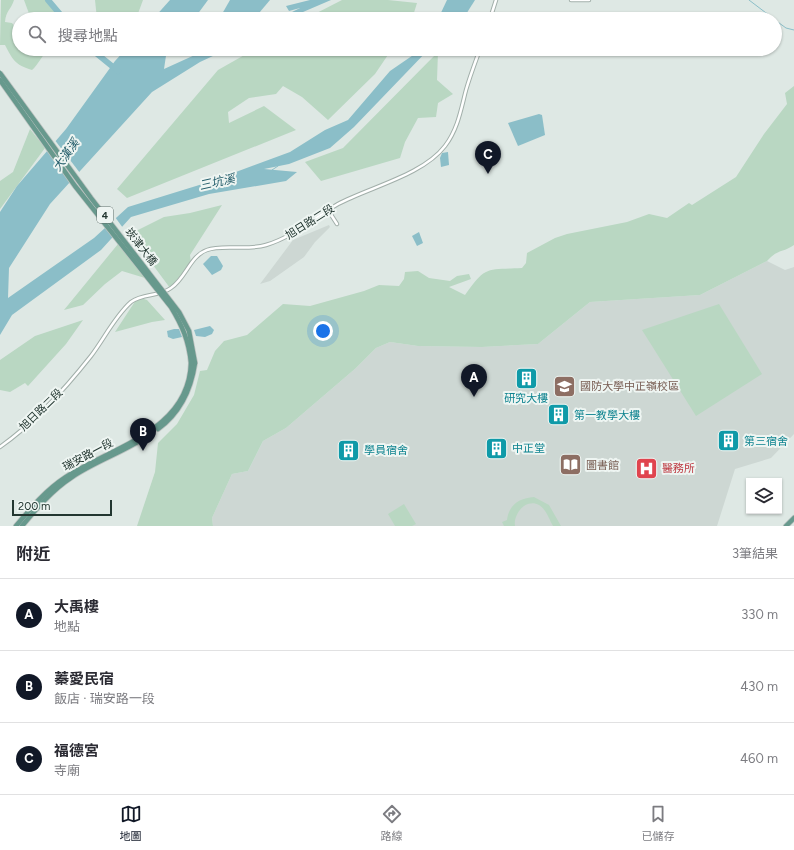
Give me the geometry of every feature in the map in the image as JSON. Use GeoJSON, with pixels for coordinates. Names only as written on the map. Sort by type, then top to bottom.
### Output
{"type":"FeatureCollection","features":[{"type":"Feature","properties":{"kind":"main road","name":"崁津大橋"},"geometry":{"type":"LineString","coordinates":[[0,73],[91,198],[179,312],[189,331],[193,363]]}},
{"type":"Feature","properties":{"kind":"main road","name":"崁津大橋"},"geometry":{"type":"LineString","coordinates":[[0,80],[75,186],[171,307],[182,325],[193,363]]}},
{"type":"Feature","properties":{"kind":"main road","name":"瑞安路一段"},"geometry":{"type":"LineString","coordinates":[[16,526],[38,500],[56,484],[88,464],[139,438],[164,420],[172,411],[184,391],[193,363]]}},
{"type":"Feature","properties":{"kind":"main road","name":"瑞安路一段"},"geometry":{"type":"LineString","coordinates":[[22,526],[47,497],[67,481],[135,445],[171,418],[183,401],[191,385],[193,363]]}},
{"type":"Feature","properties":{"kind":"main road"},"geometry":{"type":"LineString","coordinates":[[786,526],[794,518]]}},
{"type":"Feature","properties":{"kind":"street"},"geometry":{"type":"LineString","coordinates":[[492,12],[496,0]]}},
{"type":"Feature","properties":{"kind":"street"},"geometry":{"type":"LineString","coordinates":[[571,0],[589,0]]}},
{"type":"Feature","properties":{"kind":"street","name":"旭日路二段"},"geometry":{"type":"LineString","coordinates":[[0,447],[39,413],[65,386],[132,302],[144,296],[161,294],[171,289],[183,276],[198,255],[204,251],[215,248],[250,248],[268,244],[291,235],[328,210],[428,162],[445,147],[456,127],[478,56]]}},
{"type":"Feature","properties":{"kind":"street"},"geometry":{"type":"LineString","coordinates":[[328,210],[337,224]]}},
{"type":"Feature","properties":{"kind":"shaded area"},"geometry":{"type":"Polygon","coordinates":[[[329,225],[330,227],[315,242],[304,257],[270,281],[260,284],[293,240],[329,225]]]}},
{"type":"Feature","properties":{"kind":"shaded area","name":"國防大學中正嶺校區"},"geometry":{"type":"Polygon","coordinates":[[[767,261],[785,270],[794,267],[794,434],[771,458],[735,469],[717,526],[213,526],[212,518],[232,474],[248,471],[263,441],[286,428],[356,368],[376,348],[390,342],[418,346],[482,347],[538,344],[590,302],[700,295],[767,261]]]}},
{"type":"Feature","properties":{"kind":"green space"},"geometry":{"type":"Polygon","coordinates":[[[1,0],[14,0],[6,15],[5,22],[12,23],[12,56],[43,56],[32,70],[18,64],[15,61],[5,45],[0,45],[1,0]]]}},
{"type":"Feature","properties":{"kind":"green space"},"geometry":{"type":"Polygon","coordinates":[[[24,0],[45,0],[56,12],[28,12],[24,0]]]}},
{"type":"Feature","properties":{"kind":"green space"},"geometry":{"type":"Polygon","coordinates":[[[95,0],[143,0],[139,12],[96,12],[95,0]]]}},
{"type":"Feature","properties":{"kind":"green space"},"geometry":{"type":"Polygon","coordinates":[[[342,0],[388,0],[417,3],[414,12],[319,12],[342,0]]]}},
{"type":"Feature","properties":{"kind":"green space"},"geometry":{"type":"Polygon","coordinates":[[[243,56],[387,56],[375,74],[328,120],[302,97],[283,86],[276,94],[249,98],[228,112],[229,123],[264,106],[296,130],[127,198],[117,189],[218,70],[243,56]]]}},
{"type":"Feature","properties":{"kind":"green space"},"geometry":{"type":"Polygon","coordinates":[[[434,56],[438,56],[437,80],[453,94],[438,103],[436,117],[418,118],[405,142],[400,158],[321,181],[305,162],[343,148],[434,56]]]}},
{"type":"Feature","properties":{"kind":"green space"},"geometry":{"type":"Polygon","coordinates":[[[794,86],[794,245],[778,252],[767,261],[700,295],[590,302],[538,344],[482,347],[418,346],[390,342],[376,348],[356,368],[286,428],[263,441],[248,471],[232,474],[212,518],[213,526],[137,526],[155,472],[158,443],[177,424],[194,395],[200,371],[207,370],[215,351],[224,341],[247,335],[283,304],[310,306],[364,291],[379,285],[399,286],[404,279],[405,272],[418,271],[429,278],[450,281],[457,276],[469,274],[471,279],[449,287],[465,295],[483,274],[494,270],[522,268],[526,263],[527,253],[555,238],[567,234],[627,222],[649,214],[667,218],[689,203],[692,205],[736,177],[764,134],[787,104],[785,93],[794,86]]]}},
{"type":"Feature","properties":{"kind":"green space"},"geometry":{"type":"Polygon","coordinates":[[[30,129],[45,148],[0,209],[0,181],[13,172],[30,129]]]}},
{"type":"Feature","properties":{"kind":"green space"},"geometry":{"type":"Polygon","coordinates":[[[222,205],[190,255],[191,263],[170,288],[130,234],[164,217],[190,213],[222,205]]]}},
{"type":"Feature","properties":{"kind":"green space"},"geometry":{"type":"Polygon","coordinates":[[[118,244],[145,278],[122,271],[105,284],[83,305],[64,310],[118,244]]]}},
{"type":"Feature","properties":{"kind":"green space"},"geometry":{"type":"Polygon","coordinates":[[[141,298],[147,300],[165,320],[115,332],[136,300],[141,298]]]}},
{"type":"Feature","properties":{"kind":"green space"},"geometry":{"type":"Polygon","coordinates":[[[719,304],[762,374],[696,416],[642,330],[719,304]]]}},
{"type":"Feature","properties":{"kind":"green space"},"geometry":{"type":"Polygon","coordinates":[[[83,320],[66,344],[28,386],[25,383],[10,392],[0,390],[0,360],[35,336],[83,320]]]}},
{"type":"Feature","properties":{"kind":"green space"},"geometry":{"type":"Polygon","coordinates":[[[534,497],[549,505],[561,526],[553,526],[544,509],[534,503],[525,505],[521,508],[516,517],[515,526],[504,526],[502,522],[507,520],[510,510],[516,503],[520,500],[534,497]]]}},
{"type":"Feature","properties":{"kind":"green space"},"geometry":{"type":"Polygon","coordinates":[[[404,504],[416,524],[412,526],[395,526],[388,514],[404,504]]]}},
{"type":"Feature","properties":{"kind":"water"},"geometry":{"type":"Polygon","coordinates":[[[170,0],[208,0],[199,12],[159,12],[170,0]]]}},
{"type":"Feature","properties":{"kind":"water"},"geometry":{"type":"Polygon","coordinates":[[[230,0],[270,0],[260,12],[223,12],[230,0]]]}},
{"type":"Feature","properties":{"kind":"water"},"geometry":{"type":"Polygon","coordinates":[[[310,0],[331,0],[303,12],[292,12],[300,8],[289,11],[286,6],[310,0]]]}},
{"type":"Feature","properties":{"kind":"water"},"geometry":{"type":"Polygon","coordinates":[[[447,0],[475,0],[467,12],[441,12],[447,0]]]}},
{"type":"Feature","properties":{"kind":"water","name":"大漢溪"},"geometry":{"type":"Polygon","coordinates":[[[120,56],[166,56],[164,69],[193,56],[213,56],[200,62],[152,92],[50,204],[9,268],[8,298],[94,238],[128,207],[209,182],[290,152],[325,130],[348,120],[390,71],[412,56],[422,56],[354,127],[330,148],[289,164],[264,169],[297,172],[286,181],[209,194],[131,217],[101,250],[12,315],[0,335],[0,212],[17,186],[66,129],[120,56]]]}},
{"type":"Feature","properties":{"kind":"water"},"geometry":{"type":"Polygon","coordinates":[[[539,114],[542,115],[545,135],[518,146],[508,123],[539,114]]]}},
{"type":"Feature","properties":{"kind":"water"},"geometry":{"type":"Polygon","coordinates":[[[448,152],[449,165],[441,167],[440,158],[442,153],[448,152]]]}},
{"type":"Feature","properties":{"kind":"water"},"geometry":{"type":"Polygon","coordinates":[[[419,232],[423,243],[417,246],[412,236],[419,232]]]}},
{"type":"Feature","properties":{"kind":"water"},"geometry":{"type":"Polygon","coordinates":[[[211,256],[217,256],[223,266],[221,270],[212,275],[203,264],[211,256]]]}},
{"type":"Feature","properties":{"kind":"water"},"geometry":{"type":"Polygon","coordinates":[[[210,326],[214,330],[212,334],[205,337],[196,336],[194,330],[210,326]]]}},
{"type":"Feature","properties":{"kind":"water"},"geometry":{"type":"Polygon","coordinates":[[[179,329],[182,337],[173,339],[168,337],[167,331],[179,329]]]}},
{"type":"Feature","properties":{"kind":"pier"},"geometry":{"type":"Polygon","coordinates":[[[54,139],[80,173],[72,183],[47,149],[54,139]]]}},
{"type":"Feature","properties":{"kind":"pier"},"geometry":{"type":"Polygon","coordinates":[[[115,217],[123,228],[115,238],[105,225],[115,217]]]}},
{"type":"Feature","properties":{"kind":"waterway"},"geometry":{"type":"LineString","coordinates":[[48,0],[58,12]]}},
{"type":"Feature","properties":{"kind":"waterway"},"geometry":{"type":"LineString","coordinates":[[749,0],[765,12]]}},
{"type":"Feature","properties":{"kind":"waterway"},"geometry":{"type":"LineString","coordinates":[[782,25],[794,30]]}},
{"type":"Feature","properties":{"kind":"waterway"},"geometry":{"type":"LineString","coordinates":[[100,56],[118,71]]}},
{"type":"Feature","properties":{"kind":"waterway","name":"三坑溪"},"geometry":{"type":"LineString","coordinates":[[272,170],[278,166]]}},
{"type":"Feature","properties":{"kind":"place","name":"福德宮"},"geometry":{"type":"Point","coordinates":[488,174]}},
{"type":"Feature","properties":{"kind":"place","name":"研究大樓"},"geometry":{"type":"Point","coordinates":[526,378]}},
{"type":"Feature","properties":{"kind":"place","name":"國防大學中正嶺校區"},"geometry":{"type":"Point","coordinates":[564,386]}},
{"type":"Feature","properties":{"kind":"place","name":"大禹樓"},"geometry":{"type":"Point","coordinates":[474,397]}},
{"type":"Feature","properties":{"kind":"place","name":"第一教學大樓"},"geometry":{"type":"Point","coordinates":[559,415]}},
{"type":"Feature","properties":{"kind":"place","name":"第三宿舍"},"geometry":{"type":"Point","coordinates":[729,441]}},
{"type":"Feature","properties":{"kind":"place","name":"中正堂"},"geometry":{"type":"Point","coordinates":[497,448]}},
{"type":"Feature","properties":{"kind":"place","name":"學員宿舍"},"geometry":{"type":"Point","coordinates":[349,450]}},
{"type":"Feature","properties":{"kind":"place","name":"蓁愛民宿"},"geometry":{"type":"Point","coordinates":[143,451]}},
{"type":"Feature","properties":{"kind":"place","name":"圖書館"},"geometry":{"type":"Point","coordinates":[570,465]}},
{"type":"Feature","properties":{"kind":"place","name":"醫務所"},"geometry":{"type":"Point","coordinates":[646,468]}}]}
